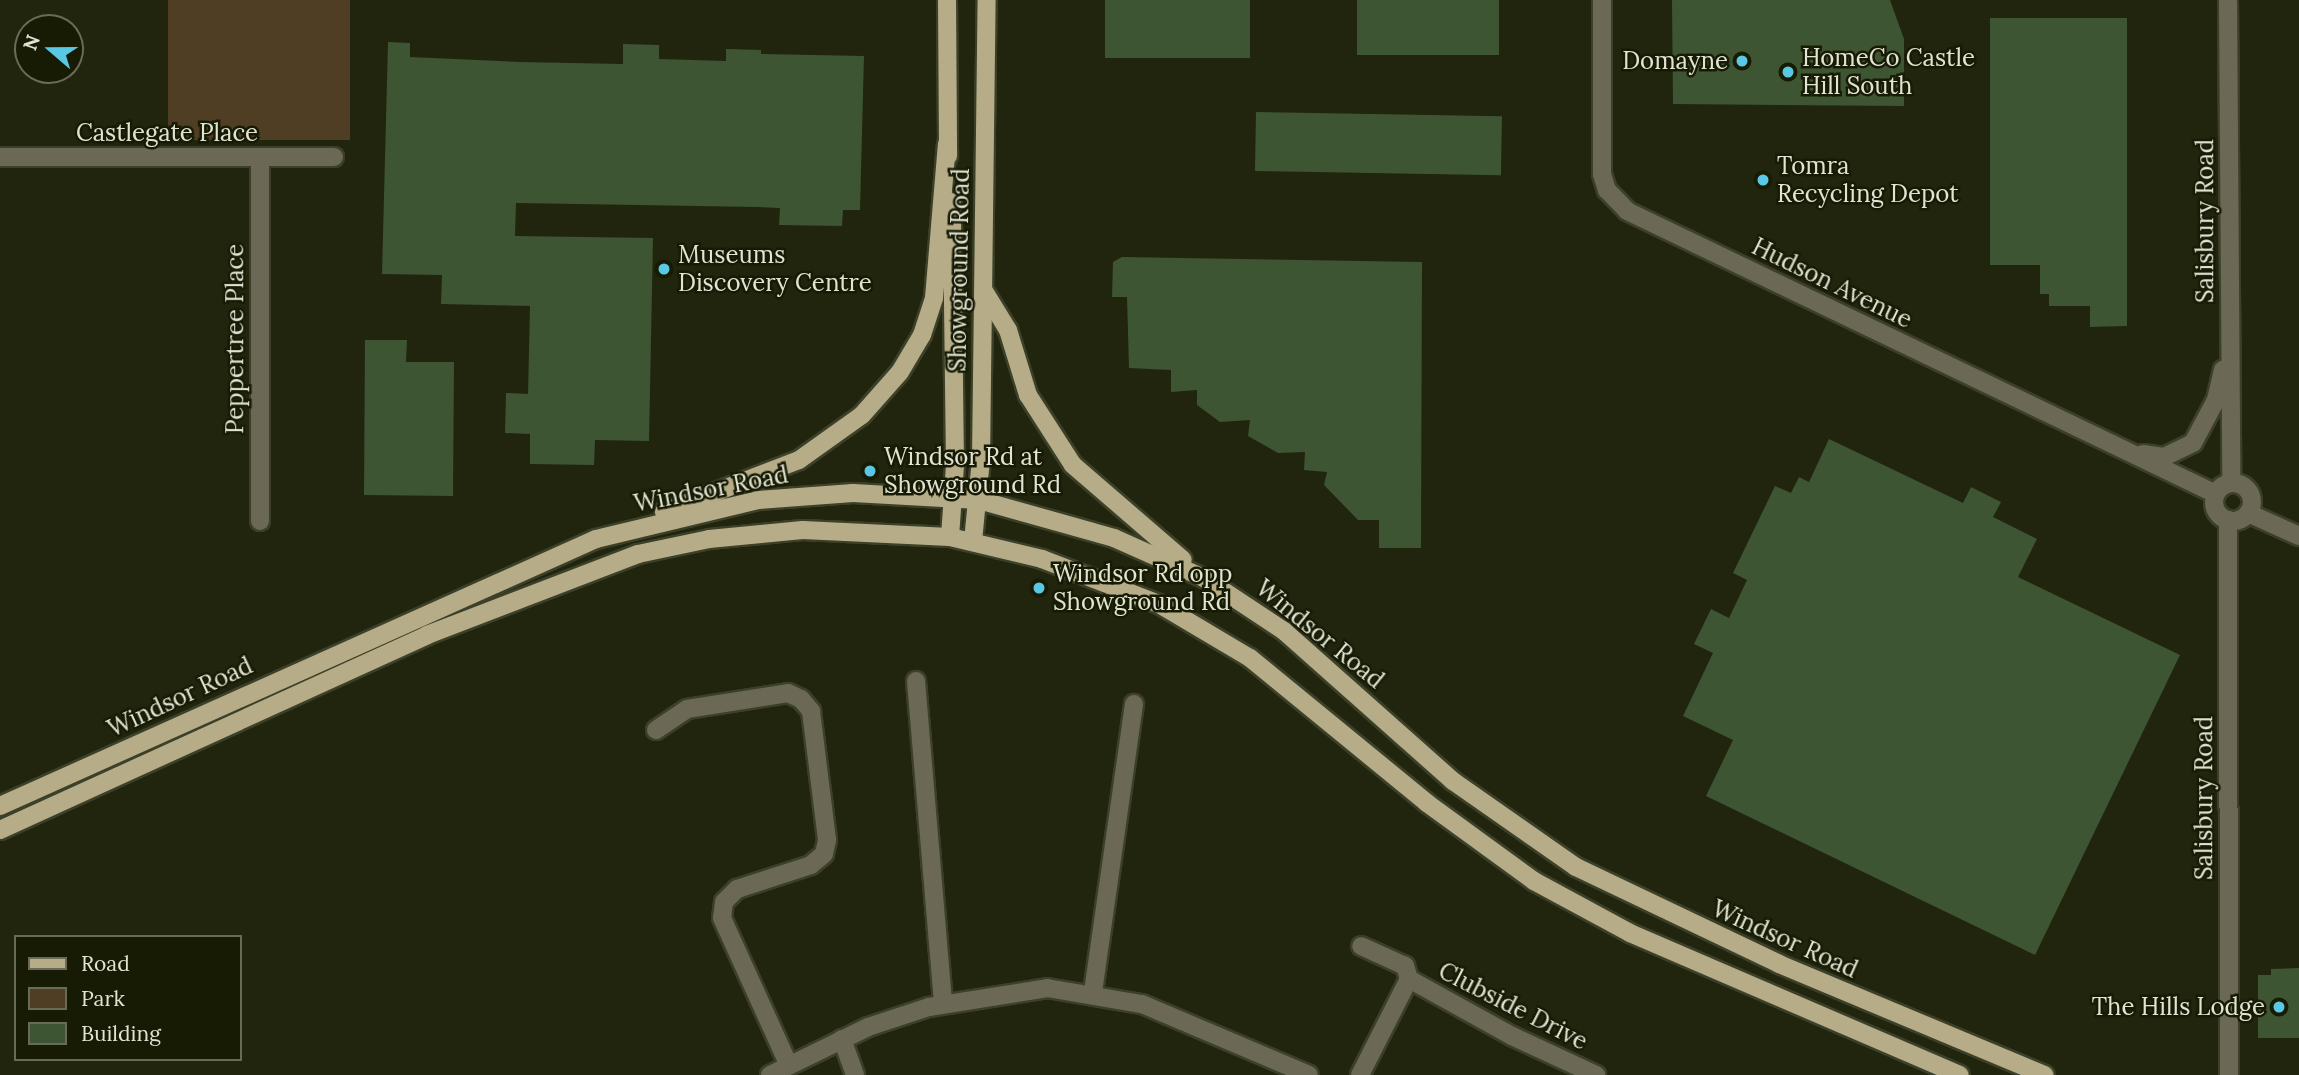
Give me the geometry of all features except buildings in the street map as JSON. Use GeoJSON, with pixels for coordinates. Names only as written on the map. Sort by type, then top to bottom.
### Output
{"type":"FeatureCollection","features":[{"type":"Feature","properties":{"kind":"main road","name":"Showground Road"},"geometry":{"type":"LineString","coordinates":[[947,0],[947,144],[956,235],[953,497],[950,537]]}},
{"type":"Feature","properties":{"kind":"main road","name":"Showground Road"},"geometry":{"type":"LineString","coordinates":[[973,541],[979,500],[987,0]]}},
{"type":"Feature","properties":{"kind":"main road"},"geometry":{"type":"LineString","coordinates":[[596,539],[783,469],[862,415],[886,390],[913,351],[932,307],[947,144]]}},
{"type":"Feature","properties":{"kind":"main road"},"geometry":{"type":"LineString","coordinates":[[984,291],[1008,330],[1028,395],[1073,465],[1099,492],[1204,578]]}},
{"type":"Feature","properties":{"kind":"main road","name":"Windsor Road"},"geometry":{"type":"LineString","coordinates":[[0,806],[596,539],[758,500],[853,493],[979,500],[1114,538],[1204,578],[1284,631],[1453,780],[1576,867],[1779,964],[2045,1075]]}},
{"type":"Feature","properties":{"kind":"main road","name":"Windsor Road"},"geometry":{"type":"LineString","coordinates":[[0,830],[427,635],[638,554],[709,538],[803,530],[950,537],[973,541],[1118,585],[1200,626],[1259,665],[1499,858],[1566,900],[1630,933],[1961,1075]]}},
{"type":"Feature","properties":{"kind":"street","name":"Hudson Avenue"},"geometry":{"type":"LineString","coordinates":[[1602,0],[1600,157],[1607,190],[1615,201],[1645,221],[2129,453],[2223,489]]}},
{"type":"Feature","properties":{"kind":"street","name":"Salisbury Road"},"geometry":{"type":"LineString","coordinates":[[2223,489],[2230,338],[2228,0]]}},
{"type":"Feature","properties":{"kind":"street","name":"Castlegate Place"},"geometry":{"type":"LineString","coordinates":[[0,157],[334,157]]}},
{"type":"Feature","properties":{"kind":"street","name":"Peppertree Place"},"geometry":{"type":"LineString","coordinates":[[260,158],[260,521]]}},
{"type":"Feature","properties":{"kind":"street"},"geometry":{"type":"LineString","coordinates":[[2129,453],[2164,457],[2193,443],[2216,400],[2230,338]]}},
{"type":"Feature","properties":{"kind":"street"},"geometry":{"type":"LineString","coordinates":[[2248,513],[2251,501],[2247,490],[2223,489],[2216,510],[2228,520],[2248,513],[2299,536]]}},
{"type":"Feature","properties":{"kind":"street","name":"Salisbury Road"},"geometry":{"type":"LineString","coordinates":[[2228,520],[2229,1075]]}},
{"type":"Feature","properties":{"kind":"street"},"geometry":{"type":"LineString","coordinates":[[916,681],[943,1004]]}},
{"type":"Feature","properties":{"kind":"street"},"geometry":{"type":"LineString","coordinates":[[656,730],[687,709],[788,693],[802,699],[811,711],[827,840],[824,855],[811,864],[737,889],[724,902],[722,918],[789,1066]]}},
{"type":"Feature","properties":{"kind":"street"},"geometry":{"type":"LineString","coordinates":[[1093,992],[1133,704]]}},
{"type":"Feature","properties":{"kind":"street","name":"Clubside Drive"},"geometry":{"type":"LineString","coordinates":[[1361,946],[1405,966],[1409,979],[1512,1036],[1596,1075]]}},
{"type":"Feature","properties":{"kind":"street","name":"Clubside Drive"},"geometry":{"type":"LineString","coordinates":[[1360,1075],[1409,979]]}},
{"type":"Feature","properties":{"kind":"street"},"geometry":{"type":"LineString","coordinates":[[770,1075],[842,1039],[943,1004],[1047,988],[1093,992],[1186,1020],[1308,1075]]}},
{"type":"Feature","properties":{"kind":"street"},"geometry":{"type":"LineString","coordinates":[[842,1039],[855,1075]]}},
{"type":"Feature","properties":{"kind":"green space"},"geometry":{"type":"Polygon","coordinates":[[[168,0],[350,0],[350,140],[168,140],[168,0]]]}},
{"type":"Feature","properties":{"kind":"place","name":"Domayne"},"geometry":{"type":"Point","coordinates":[1742,61]}},
{"type":"Feature","properties":{"kind":"place","name":"HomeCo Castle Hill South"},"geometry":{"type":"Point","coordinates":[1788,72]}},
{"type":"Feature","properties":{"kind":"place","name":"Tomra Recycling Depot"},"geometry":{"type":"Point","coordinates":[1763,180]}},
{"type":"Feature","properties":{"kind":"place","name":"Museums Discovery Centre"},"geometry":{"type":"Point","coordinates":[664,269]}},
{"type":"Feature","properties":{"kind":"place","name":"Windsor Rd at Showground Rd"},"geometry":{"type":"Point","coordinates":[870,471]}},
{"type":"Feature","properties":{"kind":"place","name":"Windsor Rd opp Showground Rd"},"geometry":{"type":"Point","coordinates":[1039,588]}},
{"type":"Feature","properties":{"kind":"place","name":"The Hills Lodge"},"geometry":{"type":"Point","coordinates":[2279,1007]}}]}
